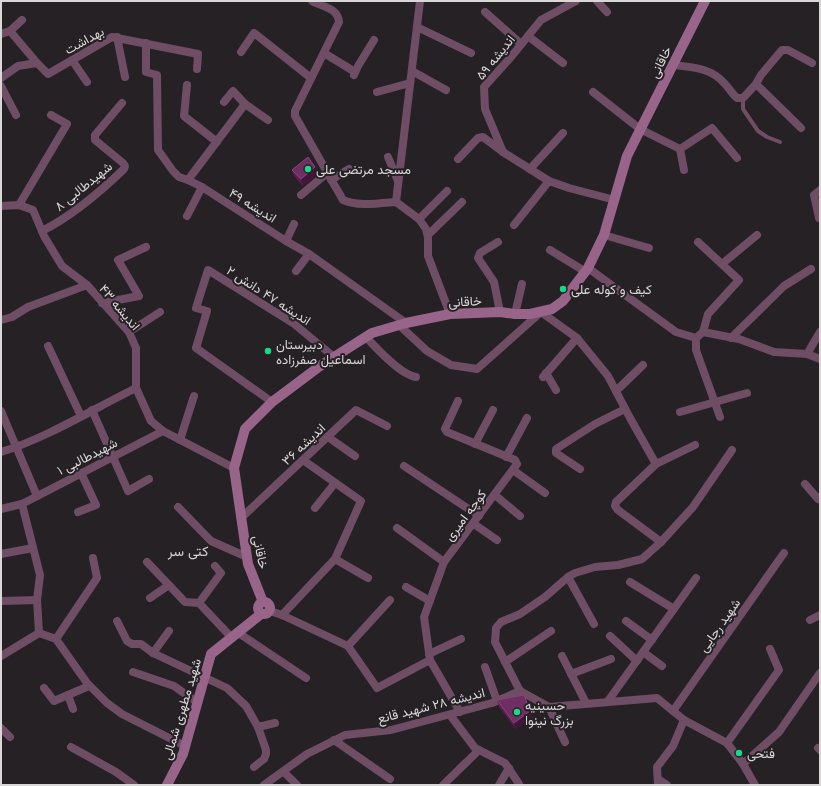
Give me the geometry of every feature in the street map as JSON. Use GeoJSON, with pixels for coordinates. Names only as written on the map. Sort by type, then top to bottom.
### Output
{"type":"FeatureCollection","features":[{"type":"Feature","properties":{"kind":"main road","name":"خاقانی"},"geometry":{"type":"LineString","coordinates":[[266,612],[258,607],[263,602],[248,564],[234,468],[246,429],[272,402],[334,357],[372,333],[402,324],[450,314],[500,312],[515,314],[541,312],[552,309],[563,301],[587,270],[604,235],[628,156],[640,129],[705,1]]}},
{"type":"Feature","properties":{"kind":"main road","name":"شهید مطهری شمالی"},"geometry":{"type":"LineString","coordinates":[[168,785],[183,754],[211,654],[234,634],[266,612]]}},
{"type":"Feature","properties":{"kind":"street"},"geometry":{"type":"LineString","coordinates":[[312,1],[335,12],[338,16],[339,22],[295,112],[295,116],[341,197],[347,202],[367,204],[396,202],[418,220],[426,229],[428,235],[428,256],[450,314]]}},
{"type":"Feature","properties":{"kind":"street"},"geometry":{"type":"LineString","coordinates":[[396,202],[420,1]]}},
{"type":"Feature","properties":{"kind":"street","name":"اندیشه ۵۹"},"geometry":{"type":"LineString","coordinates":[[503,152],[485,110],[484,87],[541,20],[576,1]]}},
{"type":"Feature","properties":{"kind":"street"},"geometry":{"type":"LineString","coordinates":[[597,1],[608,12]]}},
{"type":"Feature","properties":{"kind":"street"},"geometry":{"type":"LineString","coordinates":[[485,12],[521,44]]}},
{"type":"Feature","properties":{"kind":"street"},"geometry":{"type":"LineString","coordinates":[[1,34],[10,30],[22,20]]}},
{"type":"Feature","properties":{"kind":"street"},"geometry":{"type":"LineString","coordinates":[[417,27],[472,53]]}},
{"type":"Feature","properties":{"kind":"street"},"geometry":{"type":"LineString","coordinates":[[10,30],[37,63]]}},
{"type":"Feature","properties":{"kind":"street"},"geometry":{"type":"LineString","coordinates":[[241,52],[254,33],[311,78]]}},
{"type":"Feature","properties":{"kind":"street"},"geometry":{"type":"LineString","coordinates":[[528,36],[563,63]]}},
{"type":"Feature","properties":{"kind":"street","name":"بهداشت"},"geometry":{"type":"LineString","coordinates":[[37,63],[48,74],[112,37],[117,37],[198,54],[197,69]]}},
{"type":"Feature","properties":{"kind":"street"},"geometry":{"type":"LineString","coordinates":[[117,37],[125,77]]}},
{"type":"Feature","properties":{"kind":"street"},"geometry":{"type":"LineString","coordinates":[[324,54],[355,73],[374,40]]}},
{"type":"Feature","properties":{"kind":"street","name":"اندیشه ۴۹"},"geometry":{"type":"LineString","coordinates":[[146,43],[146,72],[157,75],[158,150],[173,171],[179,177],[202,187],[309,254],[402,324],[427,351],[451,365],[477,369],[541,312]]}},
{"type":"Feature","properties":{"kind":"street"},"geometry":{"type":"LineString","coordinates":[[673,65],[699,68],[715,74],[732,94],[737,98],[743,98],[756,84],[761,75],[782,50],[785,49],[812,63]]}},
{"type":"Feature","properties":{"kind":"street"},"geometry":{"type":"LineString","coordinates":[[72,60],[87,82]]}},
{"type":"Feature","properties":{"kind":"street"},"geometry":{"type":"LineString","coordinates":[[1,78],[18,66],[37,63]]}},
{"type":"Feature","properties":{"kind":"street"},"geometry":{"type":"LineString","coordinates":[[412,71],[446,90]]}},
{"type":"Feature","properties":{"kind":"street"},"geometry":{"type":"LineString","coordinates":[[377,92],[410,83]]}},
{"type":"Feature","properties":{"kind":"street"},"geometry":{"type":"LineString","coordinates":[[187,84],[184,116],[217,142]]}},
{"type":"Feature","properties":{"kind":"street"},"geometry":{"type":"LineString","coordinates":[[756,84],[800,128]]}},
{"type":"Feature","properties":{"kind":"street"},"geometry":{"type":"LineString","coordinates":[[1,86],[16,115]]}},
{"type":"Feature","properties":{"kind":"street"},"geometry":{"type":"LineString","coordinates":[[224,102],[233,91],[245,104],[268,120]]}},
{"type":"Feature","properties":{"kind":"street"},"geometry":{"type":"LineString","coordinates":[[593,92],[640,129],[680,149]]}},
{"type":"Feature","properties":{"kind":"street","name":"شهیدطالبی ۸"},"geometry":{"type":"LineString","coordinates":[[42,231],[56,224],[105,188],[124,169],[125,166],[123,163],[94,138],[122,103]]}},
{"type":"Feature","properties":{"kind":"street"},"geometry":{"type":"LineString","coordinates":[[188,180],[245,104]]}},
{"type":"Feature","properties":{"kind":"street"},"geometry":{"type":"LineString","coordinates":[[1,206],[19,205],[67,124],[51,115]]}},
{"type":"Feature","properties":{"kind":"street"},"geometry":{"type":"LineString","coordinates":[[680,149],[712,128],[737,158]]}},
{"type":"Feature","properties":{"kind":"street"},"geometry":{"type":"LineString","coordinates":[[530,169],[563,133]]}},
{"type":"Feature","properties":{"kind":"street"},"geometry":{"type":"LineString","coordinates":[[458,159],[480,136],[549,181],[615,200]]}},
{"type":"Feature","properties":{"kind":"street"},"geometry":{"type":"LineString","coordinates":[[680,149],[684,170]]}},
{"type":"Feature","properties":{"kind":"street"},"geometry":{"type":"LineString","coordinates":[[388,157],[399,182]]}},
{"type":"Feature","properties":{"kind":"street"},"geometry":{"type":"LineString","coordinates":[[301,195],[329,176],[348,169]]}},
{"type":"Feature","properties":{"kind":"street"},"geometry":{"type":"LineString","coordinates":[[514,225],[549,181]]}},
{"type":"Feature","properties":{"kind":"street"},"geometry":{"type":"LineString","coordinates":[[187,216],[202,187]]}},
{"type":"Feature","properties":{"kind":"street"},"geometry":{"type":"LineString","coordinates":[[819,218],[814,195],[820,190]]}},
{"type":"Feature","properties":{"kind":"street"},"geometry":{"type":"LineString","coordinates":[[418,220],[447,191]]}},
{"type":"Feature","properties":{"kind":"street"},"geometry":{"type":"LineString","coordinates":[[428,235],[462,202]]}},
{"type":"Feature","properties":{"kind":"street","name":"اندیشه ۴۳"},"geometry":{"type":"LineString","coordinates":[[19,205],[33,210],[42,231],[62,266],[87,285],[129,332],[136,348],[136,388],[151,421],[163,431],[234,468]]}},
{"type":"Feature","properties":{"kind":"street"},"geometry":{"type":"LineString","coordinates":[[286,241],[294,224]]}},
{"type":"Feature","properties":{"kind":"street"},"geometry":{"type":"LineString","coordinates":[[604,235],[649,248]]}},
{"type":"Feature","properties":{"kind":"street"},"geometry":{"type":"LineString","coordinates":[[722,264],[757,235]]}},
{"type":"Feature","properties":{"kind":"street"},"geometry":{"type":"LineString","coordinates":[[498,242],[480,253],[478,258],[494,282],[500,312]]}},
{"type":"Feature","properties":{"kind":"street"},"geometry":{"type":"LineString","coordinates":[[698,242],[739,280],[708,314],[703,332],[696,338],[696,350],[720,417]]}},
{"type":"Feature","properties":{"kind":"street"},"geometry":{"type":"LineString","coordinates":[[102,303],[139,296],[118,260],[146,247]]}},
{"type":"Feature","properties":{"kind":"street"},"geometry":{"type":"LineString","coordinates":[[550,250],[587,270],[676,332],[696,338]]}},
{"type":"Feature","properties":{"kind":"street"},"geometry":{"type":"LineString","coordinates":[[296,271],[309,254]]}},
{"type":"Feature","properties":{"kind":"street"},"geometry":{"type":"LineString","coordinates":[[731,338],[784,286],[812,269]]}},
{"type":"Feature","properties":{"kind":"street","name":"اندیشه ۴۷ دانش ۲"},"geometry":{"type":"LineString","coordinates":[[272,402],[196,348],[206,311],[196,308],[208,270],[293,323],[334,357]]}},
{"type":"Feature","properties":{"kind":"street"},"geometry":{"type":"LineString","coordinates":[[515,314],[522,284]]}},
{"type":"Feature","properties":{"kind":"street"},"geometry":{"type":"LineString","coordinates":[[1,320],[12,317],[28,307],[87,285]]}},
{"type":"Feature","properties":{"kind":"street"},"geometry":{"type":"LineString","coordinates":[[129,332],[160,312]]}},
{"type":"Feature","properties":{"kind":"street"},"geometry":{"type":"LineString","coordinates":[[541,312],[577,338],[608,376],[656,464]]}},
{"type":"Feature","properties":{"kind":"street"},"geometry":{"type":"LineString","coordinates":[[703,332],[731,338],[774,352],[807,354],[820,359]]}},
{"type":"Feature","properties":{"kind":"street"},"geometry":{"type":"LineString","coordinates":[[807,354],[820,332]]}},
{"type":"Feature","properties":{"kind":"street"},"geometry":{"type":"LineString","coordinates":[[366,337],[384,356],[410,376],[416,377]]}},
{"type":"Feature","properties":{"kind":"street"},"geometry":{"type":"LineString","coordinates":[[556,390],[545,375],[577,338]]}},
{"type":"Feature","properties":{"kind":"street"},"geometry":{"type":"LineString","coordinates":[[48,346],[81,416]]}},
{"type":"Feature","properties":{"kind":"street"},"geometry":{"type":"LineString","coordinates":[[616,391],[643,365]]}},
{"type":"Feature","properties":{"kind":"street"},"geometry":{"type":"LineString","coordinates":[[1,452],[16,447],[136,388]]}},
{"type":"Feature","properties":{"kind":"street"},"geometry":{"type":"LineString","coordinates":[[680,412],[747,393]]}},
{"type":"Feature","properties":{"kind":"street"},"geometry":{"type":"LineString","coordinates":[[180,440],[194,396]]}},
{"type":"Feature","properties":{"kind":"street"},"geometry":{"type":"LineString","coordinates":[[458,401],[446,431],[515,460],[517,464],[513,470],[545,493]]}},
{"type":"Feature","properties":{"kind":"street"},"geometry":{"type":"LineString","coordinates":[[580,469],[556,453],[556,449],[595,424],[625,409]]}},
{"type":"Feature","properties":{"kind":"street"},"geometry":{"type":"LineString","coordinates":[[92,410],[128,491],[149,479]]}},
{"type":"Feature","properties":{"kind":"street","name":"اندیشه ۳۶"},"geometry":{"type":"LineString","coordinates":[[241,518],[356,410],[387,426]]}},
{"type":"Feature","properties":{"kind":"street"},"geometry":{"type":"LineString","coordinates":[[475,444],[493,410]]}},
{"type":"Feature","properties":{"kind":"street"},"geometry":{"type":"LineString","coordinates":[[1,411],[37,496]]}},
{"type":"Feature","properties":{"kind":"street"},"geometry":{"type":"LineString","coordinates":[[506,457],[526,418]]}},
{"type":"Feature","properties":{"kind":"street","name":"شهیدطالبی ۱"},"geometry":{"type":"LineString","coordinates":[[1,509],[22,504],[163,431]]}},
{"type":"Feature","properties":{"kind":"street"},"geometry":{"type":"LineString","coordinates":[[328,437],[355,456]]}},
{"type":"Feature","properties":{"kind":"street"},"geometry":{"type":"LineString","coordinates":[[662,542],[618,510],[615,506],[616,502],[656,464],[695,445]]}},
{"type":"Feature","properties":{"kind":"street"},"geometry":{"type":"LineString","coordinates":[[732,450],[693,507],[662,542],[642,559],[618,565],[595,566],[575,573],[568,577],[545,597],[520,614],[501,622],[496,628],[494,642],[520,691],[549,707],[657,698],[684,720],[727,743],[743,764],[754,785]]}},
{"type":"Feature","properties":{"kind":"street"},"geometry":{"type":"LineString","coordinates":[[282,615],[334,559],[361,501],[303,460]]}},
{"type":"Feature","properties":{"kind":"street"},"geometry":{"type":"LineString","coordinates":[[404,466],[479,516]]}},
{"type":"Feature","properties":{"kind":"street","name":"کوچه امیری"},"geometry":{"type":"LineString","coordinates":[[429,657],[424,617],[444,562],[474,524],[513,470]]}},
{"type":"Feature","properties":{"kind":"street"},"geometry":{"type":"LineString","coordinates":[[78,512],[96,505],[81,473]]}},
{"type":"Feature","properties":{"kind":"street"},"geometry":{"type":"LineString","coordinates":[[315,508],[336,483]]}},
{"type":"Feature","properties":{"kind":"street"},"geometry":{"type":"LineString","coordinates":[[805,484],[818,499],[820,497]]}},
{"type":"Feature","properties":{"kind":"street"},"geometry":{"type":"LineString","coordinates":[[495,495],[520,516]]}},
{"type":"Feature","properties":{"kind":"street"},"geometry":{"type":"LineString","coordinates":[[22,504],[40,575],[37,600],[39,633]]}},
{"type":"Feature","properties":{"kind":"street"},"geometry":{"type":"LineString","coordinates":[[178,507],[211,541],[247,557]]}},
{"type":"Feature","properties":{"kind":"street"},"geometry":{"type":"LineString","coordinates":[[474,524],[497,540]]}},
{"type":"Feature","properties":{"kind":"street"},"geometry":{"type":"LineString","coordinates":[[397,528],[444,562]]}},
{"type":"Feature","properties":{"kind":"street"},"geometry":{"type":"LineString","coordinates":[[1,554],[33,548]]}},
{"type":"Feature","properties":{"kind":"street","name":"شهید رجایی"},"geometry":{"type":"LineString","coordinates":[[673,711],[784,553]]}},
{"type":"Feature","properties":{"kind":"street"},"geometry":{"type":"LineString","coordinates":[[56,639],[97,578],[93,558]]}},
{"type":"Feature","properties":{"kind":"street"},"geometry":{"type":"LineString","coordinates":[[334,559],[368,578]]}},
{"type":"Feature","properties":{"kind":"street"},"geometry":{"type":"LineString","coordinates":[[147,562],[185,602],[198,603],[234,634],[306,678]]}},
{"type":"Feature","properties":{"kind":"street"},"geometry":{"type":"LineString","coordinates":[[198,603],[221,573],[215,566]]}},
{"type":"Feature","properties":{"kind":"street"},"geometry":{"type":"LineString","coordinates":[[568,577],[594,624]]}},
{"type":"Feature","properties":{"kind":"street"},"geometry":{"type":"LineString","coordinates":[[608,702],[696,578]]}},
{"type":"Feature","properties":{"kind":"street"},"geometry":{"type":"LineString","coordinates":[[630,582],[674,609]]}},
{"type":"Feature","properties":{"kind":"street"},"geometry":{"type":"LineString","coordinates":[[150,598],[169,585]]}},
{"type":"Feature","properties":{"kind":"street"},"geometry":{"type":"LineString","coordinates":[[406,587],[430,601]]}},
{"type":"Feature","properties":{"kind":"street"},"geometry":{"type":"LineString","coordinates":[[1,601],[37,600]]}},
{"type":"Feature","properties":{"kind":"street"},"geometry":{"type":"LineString","coordinates":[[348,646],[390,600]]}},
{"type":"Feature","properties":{"kind":"street"},"geometry":{"type":"LineString","coordinates":[[266,612],[282,615],[348,646],[377,688],[461,639]]}},
{"type":"Feature","properties":{"kind":"street"},"geometry":{"type":"LineString","coordinates":[[810,620],[820,615]]}},
{"type":"Feature","properties":{"kind":"street"},"geometry":{"type":"LineString","coordinates":[[117,621],[127,641],[132,644],[141,644],[153,653],[226,688],[246,706],[258,728],[266,750],[264,759],[254,767]]}},
{"type":"Feature","properties":{"kind":"street"},"geometry":{"type":"LineString","coordinates":[[626,621],[652,640]]}},
{"type":"Feature","properties":{"kind":"street"},"geometry":{"type":"LineString","coordinates":[[153,653],[169,631]]}},
{"type":"Feature","properties":{"kind":"street"},"geometry":{"type":"LineString","coordinates":[[505,662],[551,631]]}},
{"type":"Feature","properties":{"kind":"street"},"geometry":{"type":"LineString","coordinates":[[39,633],[56,639],[89,686],[107,703],[122,714],[185,746]]}},
{"type":"Feature","properties":{"kind":"street"},"geometry":{"type":"LineString","coordinates":[[1,656],[39,633]]}},
{"type":"Feature","properties":{"kind":"street"},"geometry":{"type":"LineString","coordinates":[[610,636],[637,661]]}},
{"type":"Feature","properties":{"kind":"street"},"geometry":{"type":"LineString","coordinates":[[727,743],[779,670],[770,649]]}},
{"type":"Feature","properties":{"kind":"street"},"geometry":{"type":"LineString","coordinates":[[643,652],[662,666]]}},
{"type":"Feature","properties":{"kind":"street"},"geometry":{"type":"LineString","coordinates":[[562,656],[586,704]]}},
{"type":"Feature","properties":{"kind":"street"},"geometry":{"type":"LineString","coordinates":[[429,657],[460,712]]}},
{"type":"Feature","properties":{"kind":"street"},"geometry":{"type":"LineString","coordinates":[[571,674],[611,658]]}},
{"type":"Feature","properties":{"kind":"street"},"geometry":{"type":"LineString","coordinates":[[485,667],[497,701]]}},
{"type":"Feature","properties":{"kind":"street"},"geometry":{"type":"LineString","coordinates":[[133,672],[174,686],[198,703]]}},
{"type":"Feature","properties":{"kind":"street"},"geometry":{"type":"LineString","coordinates":[[743,764],[779,732],[820,673]]}},
{"type":"Feature","properties":{"kind":"street"},"geometry":{"type":"LineString","coordinates":[[44,688],[54,700],[89,686]]}},
{"type":"Feature","properties":{"kind":"street","name":"اندیشه ۲۸ شهید قانع"},"geometry":{"type":"LineString","coordinates":[[264,785],[307,754],[345,735],[392,730],[497,701],[520,691]]}},
{"type":"Feature","properties":{"kind":"street"},"geometry":{"type":"LineString","coordinates":[[68,695],[73,708]]}},
{"type":"Feature","properties":{"kind":"street"},"geometry":{"type":"LineString","coordinates":[[549,707],[564,742]]}},
{"type":"Feature","properties":{"kind":"street"},"geometry":{"type":"LineString","coordinates":[[450,715],[475,748],[505,763],[519,784]]}},
{"type":"Feature","properties":{"kind":"street"},"geometry":{"type":"LineString","coordinates":[[667,785],[658,782],[657,767],[673,746],[684,720]]}},
{"type":"Feature","properties":{"kind":"street"},"geometry":{"type":"LineString","coordinates":[[258,728],[275,722]]}},
{"type":"Feature","properties":{"kind":"street"},"geometry":{"type":"LineString","coordinates":[[1,728],[10,737]]}},
{"type":"Feature","properties":{"kind":"street"},"geometry":{"type":"LineString","coordinates":[[334,740],[390,778]]}},
{"type":"Feature","properties":{"kind":"street"},"geometry":{"type":"LineString","coordinates":[[71,747],[116,772],[134,785]]}},
{"type":"Feature","properties":{"kind":"street"},"geometry":{"type":"LineString","coordinates":[[443,785],[479,750]]}},
{"type":"Feature","properties":{"kind":"street"},"geometry":{"type":"LineString","coordinates":[[499,785],[509,768]]}},
{"type":"Feature","properties":{"kind":"street"},"geometry":{"type":"LineString","coordinates":[[284,772],[297,785]]}},
{"type":"Feature","properties":{"kind":"lane"},"geometry":{"type":"LineString","coordinates":[[743,98],[743,109],[758,131],[767,137],[780,142]]}},
{"type":"Feature","properties":{"kind":"building"},"geometry":{"type":"Polygon","coordinates":[[[308,157],[315,167],[301,179],[292,170],[308,157]]]}},
{"type":"Feature","properties":{"kind":"building","name":"حسینیه بزرگ نینوا"},"geometry":{"type":"Polygon","coordinates":[[[524,695],[530,711],[514,723],[497,700],[524,695]]]}},
{"type":"Feature","properties":{"kind":"place","name":"مسجد مرتضی علی"},"geometry":{"type":"Point","coordinates":[308,169]}},
{"type":"Feature","properties":{"kind":"place","name":"کیف و کوله علی"},"geometry":{"type":"Point","coordinates":[563,289]}},
{"type":"Feature","properties":{"kind":"place","name":"دبیرستان اسماعیل صفرزاده"},"geometry":{"type":"Point","coordinates":[268,351]}},
{"type":"Feature","properties":{"kind":"place","name":"حسینیه بزرگ نینوا"},"geometry":{"type":"Point","coordinates":[517,712]}},
{"type":"Feature","properties":{"kind":"place","name":"فتحی"},"geometry":{"type":"Point","coordinates":[739,753]}},
{"type":"Feature","properties":{"kind":"district","name":"کتی سر"},"geometry":{"type":"Point","coordinates":[188,550]}}]}
